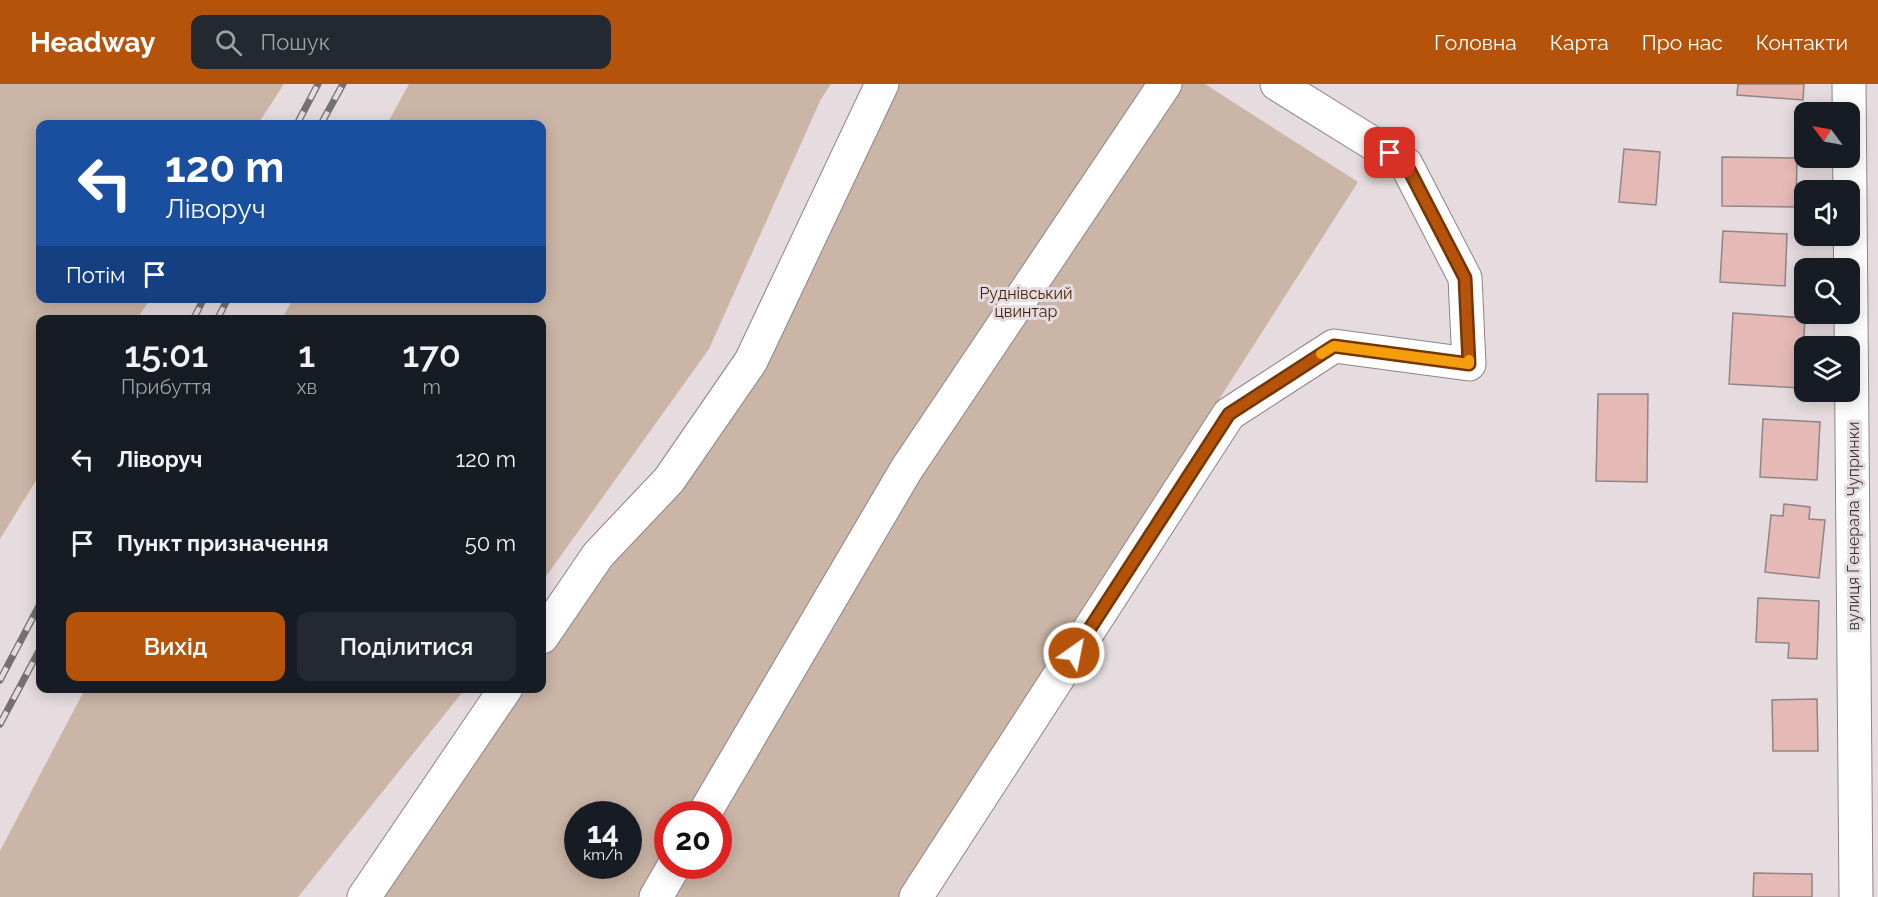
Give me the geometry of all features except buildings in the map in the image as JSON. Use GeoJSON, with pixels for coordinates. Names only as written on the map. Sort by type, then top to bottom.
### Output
{"type":"FeatureCollection","features":[{"type":"Feature","properties":{"kind":"street"},"geometry":{"type":"LineString","coordinates":[[546,631],[598,555],[669,480],[751,361],[882,84]]}},
{"type":"Feature","properties":{"kind":"street"},"geometry":{"type":"LineString","coordinates":[[712,801],[906,470],[1165,84]]}},
{"type":"Feature","properties":{"kind":"street"},"geometry":{"type":"LineString","coordinates":[[916,897],[1229,414],[1334,346],[1469,364],[1465,278],[1406,164],[1277,84]]}},
{"type":"Feature","properties":{"kind":"street","name":"вулиця Генерала Чупринки"},"geometry":{"type":"LineString","coordinates":[[1850,84],[1856,897]]}},
{"type":"Feature","properties":{"kind":"street"},"geometry":{"type":"LineString","coordinates":[[364,897],[503,693]]}},
{"type":"Feature","properties":{"kind":"street"},"geometry":{"type":"LineString","coordinates":[[656,897],[666,879]]}},
{"type":"Feature","properties":{"kind":"green space"},"geometry":{"type":"Polygon","coordinates":[[[0,84],[284,84],[261,120],[36,120],[36,303],[147,303],[140,315],[36,315],[36,480],[0,539],[0,84]]]}},
{"type":"Feature","properties":{"kind":"green space"},"geometry":{"type":"Polygon","coordinates":[[[409,84],[831,84],[821,99],[709,349],[546,576],[546,315],[284,315],[291,303],[546,303],[546,120],[389,120],[409,84]]]}},
{"type":"Feature","properties":{"kind":"green space","name":"Руднівський цвинтар"},"geometry":{"type":"Polygon","coordinates":[[[892,84],[1205,84],[1358,182],[901,897],[378,897],[513,693],[546,693],[546,646],[678,483],[892,84]]]}},
{"type":"Feature","properties":{"kind":"green space"},"geometry":{"type":"Polygon","coordinates":[[[83,693],[462,693],[298,897],[0,897],[0,851],[83,693]]]}},
{"type":"Feature","properties":{"kind":"railway"},"geometry":{"type":"LineString","coordinates":[[299,120],[318,84]]}},
{"type":"Feature","properties":{"kind":"railway"},"geometry":{"type":"LineString","coordinates":[[323,120],[343,84]]}},
{"type":"Feature","properties":{"kind":"railway"},"geometry":{"type":"LineString","coordinates":[[196,315],[202,303]]}},
{"type":"Feature","properties":{"kind":"railway"},"geometry":{"type":"LineString","coordinates":[[220,315],[226,303]]}},
{"type":"Feature","properties":{"kind":"railway"},"geometry":{"type":"LineString","coordinates":[[0,680],[36,612]]}},
{"type":"Feature","properties":{"kind":"railway"},"geometry":{"type":"LineString","coordinates":[[0,724],[36,656]]}},
{"type":"Feature","properties":{"kind":"slow traffic"},"geometry":{"type":"LineString","coordinates":[[1321,354],[1334,346],[1469,364],[1469,360]]}},
{"type":"Feature","properties":{"kind":"route"},"geometry":{"type":"LineString","coordinates":[[1074,653],[1229,414],[1334,346],[1469,364],[1465,278],[1406,164],[1390,153]]}}]}
